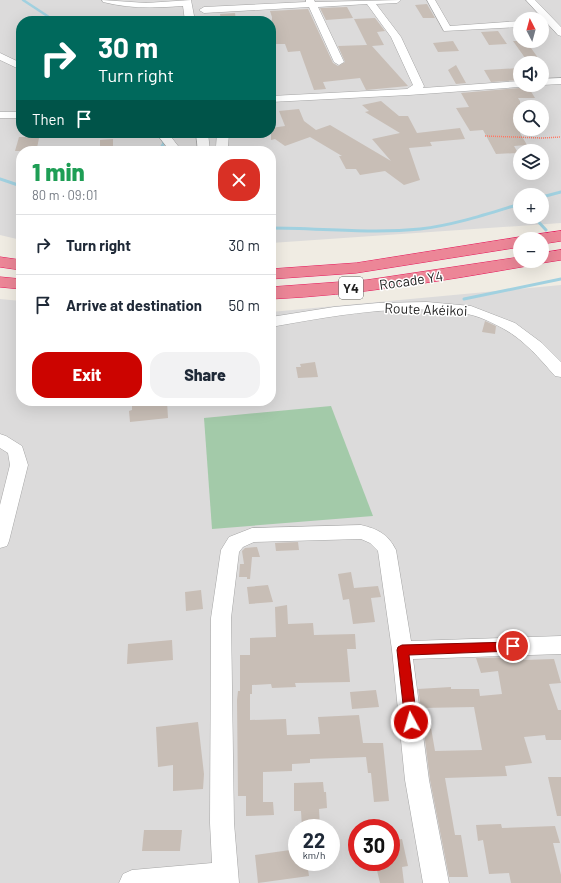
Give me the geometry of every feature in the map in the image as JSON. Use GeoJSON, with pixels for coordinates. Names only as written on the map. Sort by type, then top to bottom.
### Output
{"type":"FeatureCollection","features":[{"type":"Feature","properties":{"kind":"highway"},"geometry":{"type":"LineString","coordinates":[[549,238],[561,236]]}},
{"type":"Feature","properties":{"kind":"highway","name":"Rocade Y4"},"geometry":{"type":"LineString","coordinates":[[276,274],[356,268],[513,243]]}},
{"type":"Feature","properties":{"kind":"highway"},"geometry":{"type":"LineString","coordinates":[[549,257],[561,255]]}},
{"type":"Feature","properties":{"kind":"highway"},"geometry":{"type":"LineString","coordinates":[[0,262],[16,264]]}},
{"type":"Feature","properties":{"kind":"highway","name":"Rocade Y4"},"geometry":{"type":"LineString","coordinates":[[276,293],[370,286],[431,278],[513,263]]}},
{"type":"Feature","properties":{"kind":"highway"},"geometry":{"type":"LineString","coordinates":[[0,282],[16,284]]}},
{"type":"Feature","properties":{"kind":"street"},"geometry":{"type":"LineString","coordinates":[[106,0],[115,2],[144,3],[187,2],[189,16]]}},
{"type":"Feature","properties":{"kind":"street"},"geometry":{"type":"LineString","coordinates":[[204,0],[206,16]]}},
{"type":"Feature","properties":{"kind":"street"},"geometry":{"type":"LineString","coordinates":[[204,10],[311,2],[397,0]]}},
{"type":"Feature","properties":{"kind":"street"},"geometry":{"type":"LineString","coordinates":[[431,0],[447,29],[513,24]]}},
{"type":"Feature","properties":{"kind":"street"},"geometry":{"type":"LineString","coordinates":[[530,0],[539,12]]}},
{"type":"Feature","properties":{"kind":"street"},"geometry":{"type":"LineString","coordinates":[[368,1],[396,37],[419,86],[409,92]]}},
{"type":"Feature","properties":{"kind":"street"},"geometry":{"type":"LineString","coordinates":[[311,2],[339,62]]}},
{"type":"Feature","properties":{"kind":"street"},"geometry":{"type":"LineString","coordinates":[[549,24],[561,33]]}},
{"type":"Feature","properties":{"kind":"street"},"geometry":{"type":"LineString","coordinates":[[0,56],[16,64]]}},
{"type":"Feature","properties":{"kind":"street"},"geometry":{"type":"LineString","coordinates":[[549,82],[561,81]]}},
{"type":"Feature","properties":{"kind":"street"},"geometry":{"type":"LineString","coordinates":[[276,99],[409,92],[513,85]]}},
{"type":"Feature","properties":{"kind":"street"},"geometry":{"type":"LineString","coordinates":[[0,115],[16,114]]}},
{"type":"Feature","properties":{"kind":"street"},"geometry":{"type":"LineString","coordinates":[[166,138],[172,146]]}},
{"type":"Feature","properties":{"kind":"street","name":"Route Akéikoi"},"geometry":{"type":"LineString","coordinates":[[276,321],[334,311],[378,307],[427,306],[471,310],[500,321],[521,334],[537,346],[561,372]]}},
{"type":"Feature","properties":{"kind":"street"},"geometry":{"type":"LineString","coordinates":[[0,440],[16,450],[19,465],[0,541]]}},
{"type":"Feature","properties":{"kind":"street"},"geometry":{"type":"LineString","coordinates":[[132,883],[225,878],[220,734],[221,618],[230,550],[236,542],[252,535],[361,532],[374,535],[383,542],[387,550],[402,650],[417,780],[436,883]]}},
{"type":"Feature","properties":{"kind":"street"},"geometry":{"type":"LineString","coordinates":[[402,650],[561,645]]}},
{"type":"Feature","properties":{"kind":"path"},"geometry":{"type":"LineString","coordinates":[[485,136],[542,138],[561,137]]}},
{"type":"Feature","properties":{"kind":"shaded area"},"geometry":{"type":"Polygon","coordinates":[[[0,0],[561,0],[561,223],[549,224],[549,188],[513,188],[513,224],[546,224],[276,243],[276,146],[16,146],[16,239],[0,235],[0,0]]]}},
{"type":"Feature","properties":{"kind":"shaded area"},"geometry":{"type":"Polygon","coordinates":[[[561,285],[561,883],[0,883],[0,299],[16,301],[16,406],[276,406],[276,312],[561,285]]]}},
{"type":"Feature","properties":{"kind":"green space"},"geometry":{"type":"Polygon","coordinates":[[[331,406],[373,516],[212,529],[204,418],[331,406]]]}},
{"type":"Feature","properties":{"kind":"building"},"geometry":{"type":"Polygon","coordinates":[[[427,4],[435,18],[423,18],[415,5],[427,4]]]}},
{"type":"Feature","properties":{"kind":"building"},"geometry":{"type":"Polygon","coordinates":[[[347,7],[353,18],[326,20],[320,8],[347,7]]]}},
{"type":"Feature","properties":{"kind":"building"},"geometry":{"type":"Polygon","coordinates":[[[308,9],[333,63],[338,66],[345,62],[338,46],[367,45],[354,19],[375,18],[385,31],[377,32],[384,45],[372,46],[408,86],[366,90],[360,78],[323,82],[326,89],[314,90],[300,51],[288,52],[285,44],[276,44],[276,16],[272,16],[270,11],[308,9]]]}},
{"type":"Feature","properties":{"kind":"building"},"geometry":{"type":"Polygon","coordinates":[[[235,13],[235,16],[220,16],[220,14],[235,13]]]}},
{"type":"Feature","properties":{"kind":"building"},"geometry":{"type":"Polygon","coordinates":[[[498,31],[507,44],[489,45],[481,32],[498,31]]]}},
{"type":"Feature","properties":{"kind":"building"},"geometry":{"type":"Polygon","coordinates":[[[453,41],[459,51],[438,52],[433,43],[453,41]]]}},
{"type":"Feature","properties":{"kind":"building"},"geometry":{"type":"Polygon","coordinates":[[[518,48],[531,48],[537,56],[524,56],[518,48]]]}},
{"type":"Feature","properties":{"kind":"building"},"geometry":{"type":"Polygon","coordinates":[[[456,65],[466,83],[456,84],[448,70],[456,65]]]}},
{"type":"Feature","properties":{"kind":"building"},"geometry":{"type":"Polygon","coordinates":[[[513,68],[513,80],[491,82],[484,70],[513,68]]]}},
{"type":"Feature","properties":{"kind":"building"},"geometry":{"type":"Polygon","coordinates":[[[513,89],[513,92],[531,92],[535,98],[518,98],[519,100],[513,100],[513,136],[522,136],[526,144],[513,144],[513,153],[496,154],[483,130],[470,131],[456,108],[469,107],[461,93],[513,89]]]}},
{"type":"Feature","properties":{"kind":"building"},"geometry":{"type":"Polygon","coordinates":[[[381,101],[399,116],[408,116],[417,133],[460,128],[465,139],[430,142],[432,146],[409,148],[420,180],[404,185],[385,171],[360,175],[356,169],[346,169],[339,156],[342,156],[310,137],[285,146],[275,139],[271,140],[271,138],[276,138],[276,127],[285,126],[279,111],[299,109],[304,121],[316,130],[330,125],[391,161],[372,139],[400,133],[365,112],[369,111],[362,105],[381,101]]]}},
{"type":"Feature","properties":{"kind":"building"},"geometry":{"type":"Polygon","coordinates":[[[19,138],[39,138],[37,146],[16,146],[19,138]]]}},
{"type":"Feature","properties":{"kind":"building"},"geometry":{"type":"Polygon","coordinates":[[[113,139],[113,146],[100,146],[100,140],[113,139]]]}},
{"type":"Feature","properties":{"kind":"building"},"geometry":{"type":"Polygon","coordinates":[[[485,321],[496,326],[495,334],[482,332],[485,321]]]}},
{"type":"Feature","properties":{"kind":"building"},"geometry":{"type":"Polygon","coordinates":[[[315,362],[318,377],[298,378],[296,367],[301,367],[300,364],[315,362]]]}},
{"type":"Feature","properties":{"kind":"building"},"geometry":{"type":"Polygon","coordinates":[[[132,406],[167,406],[168,418],[130,422],[129,411],[132,410],[132,406]]]}},
{"type":"Feature","properties":{"kind":"building"},"geometry":{"type":"Polygon","coordinates":[[[298,542],[299,550],[276,551],[275,543],[298,542]]]}},
{"type":"Feature","properties":{"kind":"building"},"geometry":{"type":"Polygon","coordinates":[[[257,547],[260,557],[252,557],[250,579],[247,579],[247,577],[239,577],[240,564],[244,564],[242,551],[245,548],[257,547]]]}},
{"type":"Feature","properties":{"kind":"building"},"geometry":{"type":"Polygon","coordinates":[[[351,572],[354,588],[378,586],[381,597],[371,598],[375,622],[353,624],[349,599],[343,600],[338,574],[351,572]]]}},
{"type":"Feature","properties":{"kind":"building"},"geometry":{"type":"Polygon","coordinates":[[[268,585],[273,602],[249,604],[247,587],[268,585]]]}},
{"type":"Feature","properties":{"kind":"building"},"geometry":{"type":"Polygon","coordinates":[[[201,590],[203,609],[186,611],[185,592],[201,590]]]}},
{"type":"Feature","properties":{"kind":"building"},"geometry":{"type":"Polygon","coordinates":[[[287,605],[288,624],[313,623],[314,635],[355,634],[356,649],[347,649],[350,682],[295,683],[296,687],[272,688],[271,684],[252,685],[252,694],[250,694],[250,720],[286,719],[287,735],[320,734],[318,717],[359,715],[363,743],[383,743],[389,801],[374,802],[371,773],[368,773],[366,757],[310,759],[310,763],[292,764],[292,771],[263,772],[263,802],[273,802],[274,815],[246,816],[246,796],[238,796],[237,700],[238,691],[240,691],[240,655],[250,655],[250,638],[276,637],[275,607],[287,605]]]}},
{"type":"Feature","properties":{"kind":"building"},"geometry":{"type":"Polygon","coordinates":[[[172,640],[173,660],[127,664],[128,644],[172,640]]]}},
{"type":"Feature","properties":{"kind":"building"},"geometry":{"type":"Polygon","coordinates":[[[524,657],[524,660],[554,659],[561,683],[549,684],[558,710],[561,710],[561,740],[546,740],[545,735],[524,737],[532,763],[505,766],[507,776],[445,778],[455,835],[461,835],[468,877],[449,877],[430,780],[422,716],[429,716],[435,751],[482,750],[474,707],[421,708],[418,689],[451,687],[451,689],[479,689],[480,696],[502,694],[498,671],[481,673],[476,658],[524,657]]]}},
{"type":"Feature","properties":{"kind":"building"},"geometry":{"type":"Polygon","coordinates":[[[376,690],[379,707],[352,709],[350,692],[376,690]]]}},
{"type":"Feature","properties":{"kind":"building"},"geometry":{"type":"Polygon","coordinates":[[[198,722],[204,774],[203,789],[173,791],[173,765],[158,767],[156,727],[198,722]]]}},
{"type":"Feature","properties":{"kind":"building"},"geometry":{"type":"Polygon","coordinates":[[[548,777],[561,777],[561,816],[557,816],[548,777]]]}},
{"type":"Feature","properties":{"kind":"building"},"geometry":{"type":"Polygon","coordinates":[[[323,782],[324,792],[326,792],[327,808],[319,809],[320,819],[301,819],[301,811],[294,811],[294,783],[323,782]]]}},
{"type":"Feature","properties":{"kind":"building"},"geometry":{"type":"Polygon","coordinates":[[[501,824],[502,828],[555,826],[560,843],[553,843],[561,875],[561,883],[511,883],[509,873],[489,874],[483,840],[478,841],[476,825],[501,824]]]}},
{"type":"Feature","properties":{"kind":"building"},"geometry":{"type":"Polygon","coordinates":[[[144,830],[182,830],[180,851],[142,851],[144,830]]]}},
{"type":"Feature","properties":{"kind":"building"},"geometry":{"type":"Polygon","coordinates":[[[400,839],[402,839],[408,866],[402,867],[404,883],[380,883],[377,871],[400,871],[400,839]]]}},
{"type":"Feature","properties":{"kind":"building"},"geometry":{"type":"Polygon","coordinates":[[[288,850],[288,871],[308,871],[309,876],[258,883],[255,855],[288,850]]]}},
{"type":"Feature","properties":{"kind":"waterway"},"geometry":{"type":"LineString","coordinates":[[23,0],[47,16]]}},
{"type":"Feature","properties":{"kind":"waterway"},"geometry":{"type":"LineString","coordinates":[[162,138],[164,143]]}},
{"type":"Feature","properties":{"kind":"waterway"},"geometry":{"type":"LineString","coordinates":[[0,179],[16,184]]}},
{"type":"Feature","properties":{"kind":"waterway"},"geometry":{"type":"LineString","coordinates":[[549,195],[561,192]]}},
{"type":"Feature","properties":{"kind":"waterway"},"geometry":{"type":"LineString","coordinates":[[276,228],[364,231],[420,229],[458,222],[513,206]]}},
{"type":"Feature","properties":{"kind":"waterway"},"geometry":{"type":"LineString","coordinates":[[540,224],[546,230]]}},
{"type":"Feature","properties":{"kind":"waterway"},"geometry":{"type":"LineString","coordinates":[[464,299],[561,279]]}},
{"type":"Feature","properties":{"kind":"route"},"geometry":{"type":"LineString","coordinates":[[411,722],[402,650],[513,646]]}}]}
